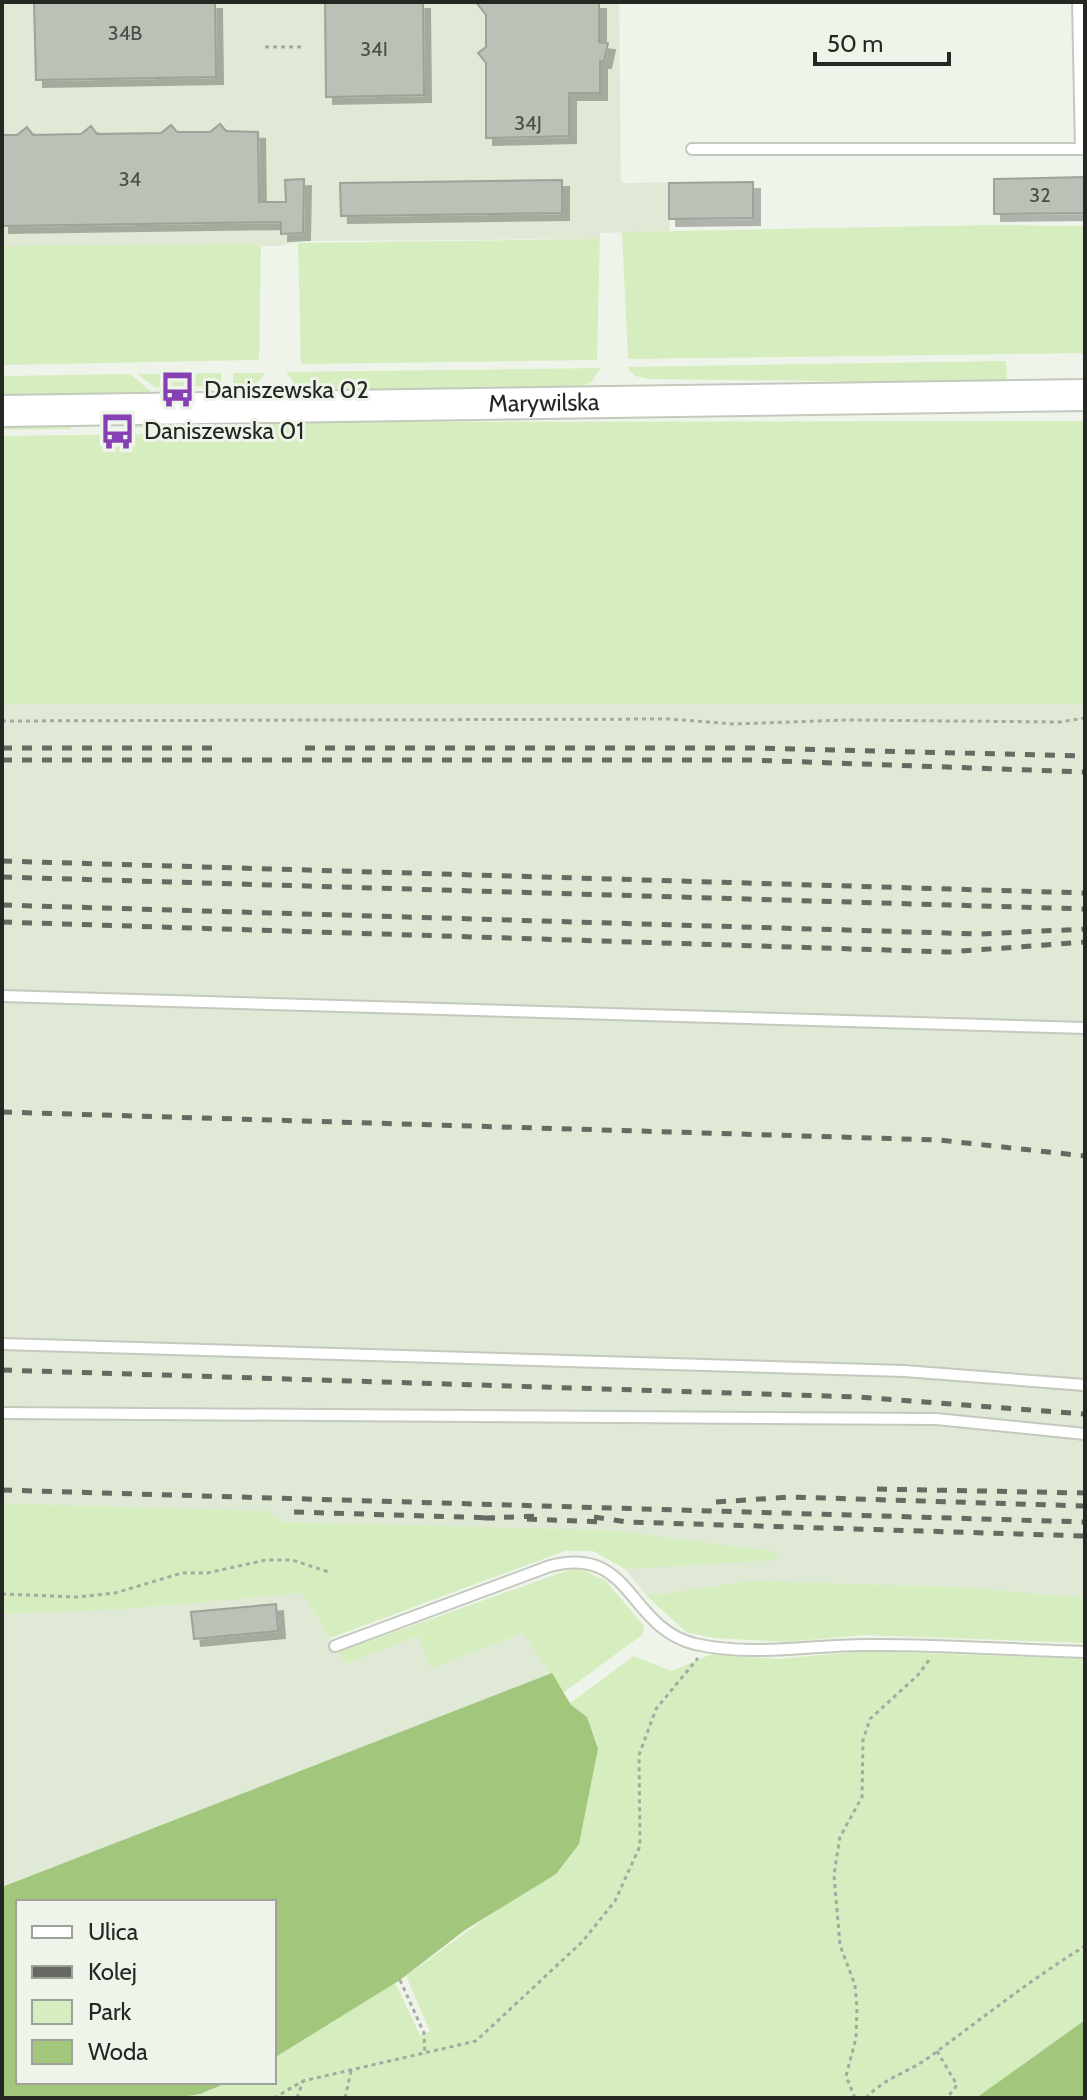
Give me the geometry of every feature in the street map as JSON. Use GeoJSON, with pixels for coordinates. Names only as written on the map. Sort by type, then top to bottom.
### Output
{"type":"FeatureCollection","features":[{"type":"Feature","properties":{"kind":"main road","name":"Marywilska"},"geometry":{"type":"LineString","coordinates":[[2,411],[1085,395]]}},
{"type":"Feature","properties":{"kind":"lane"},"geometry":{"type":"LineString","coordinates":[[692,149],[1083,149],[1078,2]]}},
{"type":"Feature","properties":{"kind":"lane"},"geometry":{"type":"LineString","coordinates":[[2,996],[1085,1028]]}},
{"type":"Feature","properties":{"kind":"lane"},"geometry":{"type":"LineString","coordinates":[[2,1344],[904,1371],[1085,1385]]}},
{"type":"Feature","properties":{"kind":"lane"},"geometry":{"type":"LineString","coordinates":[[2,1413],[936,1419],[1085,1434]]}},
{"type":"Feature","properties":{"kind":"lane"},"geometry":{"type":"LineString","coordinates":[[335,1646],[523,1576],[579,1561],[602,1566],[612,1573],[667,1631],[708,1646],[790,1652],[864,1645],[1085,1652]]}},
{"type":"Feature","properties":{"kind":"path"},"geometry":{"type":"LineString","coordinates":[[265,47],[305,47]]}},
{"type":"Feature","properties":{"kind":"path"},"geometry":{"type":"LineString","coordinates":[[2,721],[669,719],[734,724],[846,720],[1060,722],[1085,718]]}},
{"type":"Feature","properties":{"kind":"path"},"geometry":{"type":"LineString","coordinates":[[2,1594],[77,1597],[115,1593],[182,1573],[207,1573],[266,1560],[292,1560],[329,1572]]}},
{"type":"Feature","properties":{"kind":"path"},"geometry":{"type":"LineString","coordinates":[[274,2098],[303,2081],[476,2041],[583,1941],[615,1901],[640,1846],[639,1755],[656,1709],[708,1646]]}},
{"type":"Feature","properties":{"kind":"path"},"geometry":{"type":"LineString","coordinates":[[855,2098],[846,2076],[856,2038],[856,1996],[840,1945],[834,1875],[840,1837],[862,1797],[863,1740],[870,1719],[918,1675],[940,1647]]}},
{"type":"Feature","properties":{"kind":"path"},"geometry":{"type":"LineString","coordinates":[[866,2098],[878,2085],[937,2051],[1085,1946]]}},
{"type":"Feature","properties":{"kind":"path"},"geometry":{"type":"LineString","coordinates":[[400,1980],[424,2033],[425,2055]]}},
{"type":"Feature","properties":{"kind":"path"},"geometry":{"type":"LineString","coordinates":[[937,2051],[957,2085],[947,2098]]}},
{"type":"Feature","properties":{"kind":"path"},"geometry":{"type":"LineString","coordinates":[[345,2098],[351,2071]]}},
{"type":"Feature","properties":{"kind":"path"},"geometry":{"type":"LineString","coordinates":[[297,2098],[303,2081]]}},
{"type":"Feature","properties":{"kind":"shaded area"},"geometry":{"type":"Polygon","coordinates":[[[2,2],[619,2],[621,183],[753,182],[753,218],[670,219],[669,231],[600,233],[594,239],[304,241],[281,246],[2,246],[2,2]]]}},
{"type":"Feature","properties":{"kind":"shaded area"},"geometry":{"type":"Polygon","coordinates":[[[2,704],[1085,704],[1085,1598],[962,1587],[750,1581],[647,1596],[625,1569],[779,1552],[611,1530],[282,1522],[267,1511],[2,1503],[2,704]]]}},
{"type":"Feature","properties":{"kind":"shaded area"},"geometry":{"type":"Polygon","coordinates":[[[302,1593],[345,1664],[418,1636],[431,1669],[523,1633],[552,1673],[2,1887],[2,1614],[124,1609],[302,1593]]]}},
{"type":"Feature","properties":{"kind":"green space"},"geometry":{"type":"Polygon","coordinates":[[[1085,226],[1085,353],[628,359],[622,232],[1085,226]]]}},
{"type":"Feature","properties":{"kind":"green space"},"geometry":{"type":"Polygon","coordinates":[[[600,233],[597,360],[301,364],[298,243],[594,239],[600,233]]]}},
{"type":"Feature","properties":{"kind":"green space"},"geometry":{"type":"Polygon","coordinates":[[[2,246],[261,246],[259,360],[2,365],[2,246]]]}},
{"type":"Feature","properties":{"kind":"green space"},"geometry":{"type":"Polygon","coordinates":[[[1006,361],[1007,380],[991,383],[649,379],[635,376],[627,367],[1006,361]]]}},
{"type":"Feature","properties":{"kind":"green space"},"geometry":{"type":"Polygon","coordinates":[[[601,368],[591,382],[576,389],[312,392],[297,387],[286,372],[601,368]]]}},
{"type":"Feature","properties":{"kind":"green space"},"geometry":{"type":"Polygon","coordinates":[[[221,373],[221,386],[155,387],[137,374],[221,373]]]}},
{"type":"Feature","properties":{"kind":"green space"},"geometry":{"type":"Polygon","coordinates":[[[233,373],[266,373],[254,386],[233,391],[233,373]]]}},
{"type":"Feature","properties":{"kind":"green space"},"geometry":{"type":"Polygon","coordinates":[[[130,374],[154,394],[2,396],[2,376],[130,374]]]}},
{"type":"Feature","properties":{"kind":"green space"},"geometry":{"type":"Polygon","coordinates":[[[1085,421],[1085,704],[2,704],[2,436],[233,433],[234,422],[1085,421]]]}},
{"type":"Feature","properties":{"kind":"green space"},"geometry":{"type":"Polygon","coordinates":[[[222,422],[222,427],[135,428],[136,423],[222,422]]]}},
{"type":"Feature","properties":{"kind":"green space"},"geometry":{"type":"Polygon","coordinates":[[[71,424],[71,429],[2,430],[2,425],[71,424]]]}},
{"type":"Feature","properties":{"kind":"green space"},"geometry":{"type":"Polygon","coordinates":[[[2,1503],[267,1511],[282,1522],[611,1530],[780,1552],[775,1560],[625,1569],[593,1551],[565,1551],[330,1638],[302,1593],[124,1609],[2,1614],[2,1503]]]}},
{"type":"Feature","properties":{"kind":"green space"},"geometry":{"type":"Polygon","coordinates":[[[577,1567],[606,1581],[644,1626],[642,1635],[563,1693],[523,1633],[431,1669],[418,1636],[345,1664],[338,1652],[577,1567]]]}},
{"type":"Feature","properties":{"kind":"green space"},"geometry":{"type":"Polygon","coordinates":[[[750,1581],[962,1587],[1085,1598],[1085,1643],[864,1635],[786,1642],[714,1638],[686,1632],[647,1596],[750,1581]]]}},
{"type":"Feature","properties":{"kind":"green space"},"geometry":{"type":"Polygon","coordinates":[[[863,1651],[1085,1659],[1085,2020],[976,2098],[177,2098],[200,2094],[224,2084],[276,2084],[276,2057],[395,1982],[420,2035],[430,2031],[406,1976],[505,1904],[570,1703],[634,1656],[671,1671],[712,1654],[779,1659],[863,1651]]]}},
{"type":"Feature","properties":{"kind":"water"},"geometry":{"type":"Polygon","coordinates":[[[552,1673],[571,1705],[587,1717],[598,1749],[579,1844],[556,1874],[465,1930],[400,1980],[276,2057],[276,1900],[16,1900],[16,2084],[224,2084],[200,2094],[177,2098],[2,2098],[2,1887],[552,1673]]]}},
{"type":"Feature","properties":{"kind":"water"},"geometry":{"type":"Polygon","coordinates":[[[1085,2020],[1085,2098],[976,2098],[1085,2020]]]}},
{"type":"Feature","properties":{"kind":"building"},"geometry":{"type":"Polygon","coordinates":[[[34,2],[215,2],[216,77],[36,80],[34,2]]]}},
{"type":"Feature","properties":{"kind":"building"},"geometry":{"type":"Polygon","coordinates":[[[325,2],[423,2],[424,95],[326,97],[325,2]]]}},
{"type":"Feature","properties":{"kind":"building"},"geometry":{"type":"Polygon","coordinates":[[[476,2],[599,2],[599,42],[608,43],[604,61],[600,61],[600,93],[569,93],[569,136],[486,138],[486,63],[478,53],[486,47],[486,15],[476,2]]]}},
{"type":"Feature","properties":{"kind":"building"},"geometry":{"type":"Polygon","coordinates":[[[220,124],[226,131],[258,132],[259,202],[286,202],[285,180],[304,179],[303,233],[281,234],[281,222],[2,226],[2,135],[17,135],[27,127],[33,135],[81,134],[91,126],[97,134],[161,133],[171,125],[177,132],[210,132],[220,124]]]}},
{"type":"Feature","properties":{"kind":"building"},"geometry":{"type":"Polygon","coordinates":[[[1085,177],[1085,213],[994,214],[994,179],[1085,177]]]}},
{"type":"Feature","properties":{"kind":"building"},"geometry":{"type":"Polygon","coordinates":[[[562,180],[562,213],[341,216],[340,183],[562,180]]]}},
{"type":"Feature","properties":{"kind":"building"},"geometry":{"type":"Polygon","coordinates":[[[753,182],[753,218],[669,219],[669,183],[753,182]]]}},
{"type":"Feature","properties":{"kind":"building"},"geometry":{"type":"Polygon","coordinates":[[[276,1604],[278,1631],[194,1639],[191,1612],[276,1604]]]}},
{"type":"Feature","properties":{"kind":"railway"},"geometry":{"type":"LineString","coordinates":[[2,748],[217,748]]}},
{"type":"Feature","properties":{"kind":"railway"},"geometry":{"type":"LineString","coordinates":[[305,748],[751,748],[1085,756]]}},
{"type":"Feature","properties":{"kind":"railway"},"geometry":{"type":"LineString","coordinates":[[2,760],[750,760],[1085,772]]}},
{"type":"Feature","properties":{"kind":"railway"},"geometry":{"type":"LineString","coordinates":[[2,861],[1085,893]]}},
{"type":"Feature","properties":{"kind":"railway"},"geometry":{"type":"LineString","coordinates":[[2,877],[1085,909]]}},
{"type":"Feature","properties":{"kind":"railway"},"geometry":{"type":"LineString","coordinates":[[2,905],[981,934],[1085,929]]}},
{"type":"Feature","properties":{"kind":"railway"},"geometry":{"type":"LineString","coordinates":[[2,922],[949,952],[1085,942]]}},
{"type":"Feature","properties":{"kind":"railway"},"geometry":{"type":"LineString","coordinates":[[2,1112],[939,1140],[1085,1156]]}},
{"type":"Feature","properties":{"kind":"railway"},"geometry":{"type":"LineString","coordinates":[[2,1370],[859,1397],[1085,1414]]}},
{"type":"Feature","properties":{"kind":"railway"},"geometry":{"type":"LineString","coordinates":[[877,1489],[1085,1493]]}},
{"type":"Feature","properties":{"kind":"railway"},"geometry":{"type":"LineString","coordinates":[[2,1490],[1085,1522]]}},
{"type":"Feature","properties":{"kind":"railway"},"geometry":{"type":"LineString","coordinates":[[716,1502],[791,1497],[1085,1506]]}},
{"type":"Feature","properties":{"kind":"railway"},"geometry":{"type":"LineString","coordinates":[[294,1512],[495,1518]]}},
{"type":"Feature","properties":{"kind":"railway"},"geometry":{"type":"LineString","coordinates":[[484,1518],[540,1516]]}},
{"type":"Feature","properties":{"kind":"railway"},"geometry":{"type":"LineString","coordinates":[[594,1517],[627,1522],[1085,1536]]}},
{"type":"Feature","properties":{"kind":"railway"},"geometry":{"type":"LineString","coordinates":[[527,1519],[603,1522]]}},
{"type":"Feature","properties":{"kind":"place","name":"Daniszewska 02"},"geometry":{"type":"Point","coordinates":[178,390]}},
{"type":"Feature","properties":{"kind":"place","name":"Daniszewska 01"},"geometry":{"type":"Point","coordinates":[118,431]}}]}
